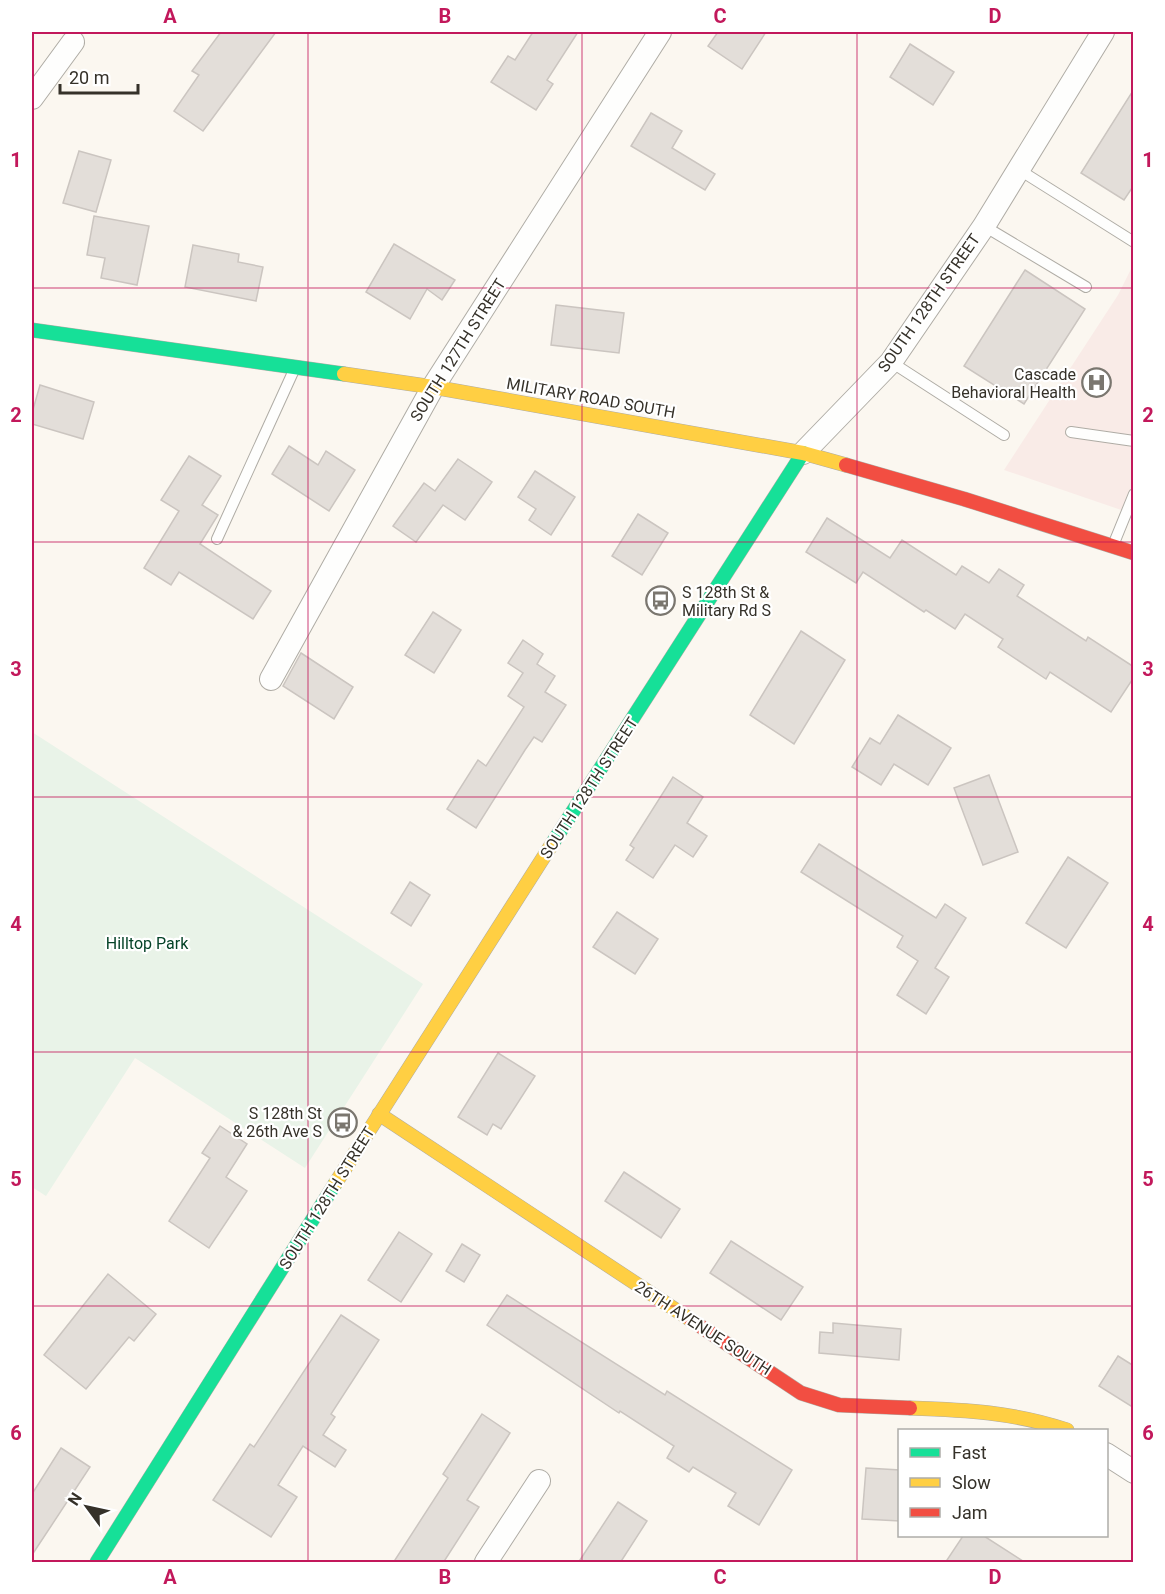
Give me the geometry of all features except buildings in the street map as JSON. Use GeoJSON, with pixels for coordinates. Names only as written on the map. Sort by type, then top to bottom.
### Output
{"type":"FeatureCollection","features":[{"type":"Feature","properties":{"kind":"street","name":"SOUTH 127TH STREET"},"geometry":{"type":"LineString","coordinates":[[271,679],[433,387],[660,32]]}},
{"type":"Feature","properties":{"kind":"street","name":"SOUTH 128TH STREET"},"geometry":{"type":"LineString","coordinates":[[97,1563],[380,1114],[803,453],[891,362],[984,226],[1103,32]]}},
{"type":"Feature","properties":{"kind":"street"},"geometry":{"type":"LineString","coordinates":[[32,98],[73,42]]}},
{"type":"Feature","properties":{"kind":"street","name":"MILITARY ROAD SOUTH"},"geometry":{"type":"LineString","coordinates":[[32,330],[433,387],[803,453],[964,499],[1134,553]]}},
{"type":"Feature","properties":{"kind":"street","name":"26TH AVENUE SOUTH"},"geometry":{"type":"LineString","coordinates":[[380,1114],[801,1393],[839,1405],[993,1411],[1038,1420],[1062,1429]]}},
{"type":"Feature","properties":{"kind":"street"},"geometry":{"type":"LineString","coordinates":[[1108,1455],[1134,1472]]}},
{"type":"Feature","properties":{"kind":"street"},"geometry":{"type":"LineString","coordinates":[[486,1563],[539,1481]]}},
{"type":"Feature","properties":{"kind":"lane"},"geometry":{"type":"LineString","coordinates":[[1018,169],[1134,242]]}},
{"type":"Feature","properties":{"kind":"lane"},"geometry":{"type":"LineString","coordinates":[[984,226],[1086,287]]}},
{"type":"Feature","properties":{"kind":"lane"},"geometry":{"type":"LineString","coordinates":[[891,362],[1005,435]]}},
{"type":"Feature","properties":{"kind":"lane"},"geometry":{"type":"LineString","coordinates":[[218,538],[295,367]]}},
{"type":"Feature","properties":{"kind":"lane"},"geometry":{"type":"LineString","coordinates":[[1071,432],[1134,441]]}},
{"type":"Feature","properties":{"kind":"lane"},"geometry":{"type":"LineString","coordinates":[[1113,546],[1134,494]]}},
{"type":"Feature","properties":{"kind":"shaded area","name":"Cascade Behavioral Health"},"geometry":{"type":"Polygon","coordinates":[[[1133,265],[1133,514],[1004,470],[1118,295],[1133,265]]]}},
{"type":"Feature","properties":{"kind":"green space","name":"Hilltop Park"},"geometry":{"type":"Polygon","coordinates":[[[32,732],[423,984],[305,1168],[135,1058],[46,1196],[32,1187],[32,732]]]}},
{"type":"Feature","properties":{"kind":"traffic: fast"},"geometry":{"type":"LineString","coordinates":[[32,330],[344,374]]}},
{"type":"Feature","properties":{"kind":"traffic: fast"},"geometry":{"type":"LineString","coordinates":[[552,844],[803,453]]}},
{"type":"Feature","properties":{"kind":"traffic: fast"},"geometry":{"type":"LineString","coordinates":[[97,1562],[335,1184]]}},
{"type":"Feature","properties":{"kind":"traffic: slow"},"geometry":{"type":"LineString","coordinates":[[344,374],[433,387],[803,453],[846,465]]}},
{"type":"Feature","properties":{"kind":"traffic: slow"},"geometry":{"type":"LineString","coordinates":[[335,1184],[552,844]]}},
{"type":"Feature","properties":{"kind":"traffic: slow"},"geometry":{"type":"LineString","coordinates":[[379,1114],[691,1320]]}},
{"type":"Feature","properties":{"kind":"traffic: slow"},"geometry":{"type":"LineString","coordinates":[[910,1408],[970,1411],[1008,1416],[1064,1429]]}},
{"type":"Feature","properties":{"kind":"traffic: jam"},"geometry":{"type":"LineString","coordinates":[[846,465],[964,499],[1134,553]]}},
{"type":"Feature","properties":{"kind":"traffic: jam"},"geometry":{"type":"LineString","coordinates":[[691,1320],[801,1393],[839,1405],[910,1408]]}},
{"type":"Feature","properties":{"kind":"place","name":"Cascade Behavioral Health"},"geometry":{"type":"Point","coordinates":[1097,383]}},
{"type":"Feature","properties":{"kind":"place","name":"S 128th St & Military Rd S"},"geometry":{"type":"Point","coordinates":[661,601]}},
{"type":"Feature","properties":{"kind":"place","name":"S 128th St & 26th Ave S"},"geometry":{"type":"Point","coordinates":[343,1122]}}]}
